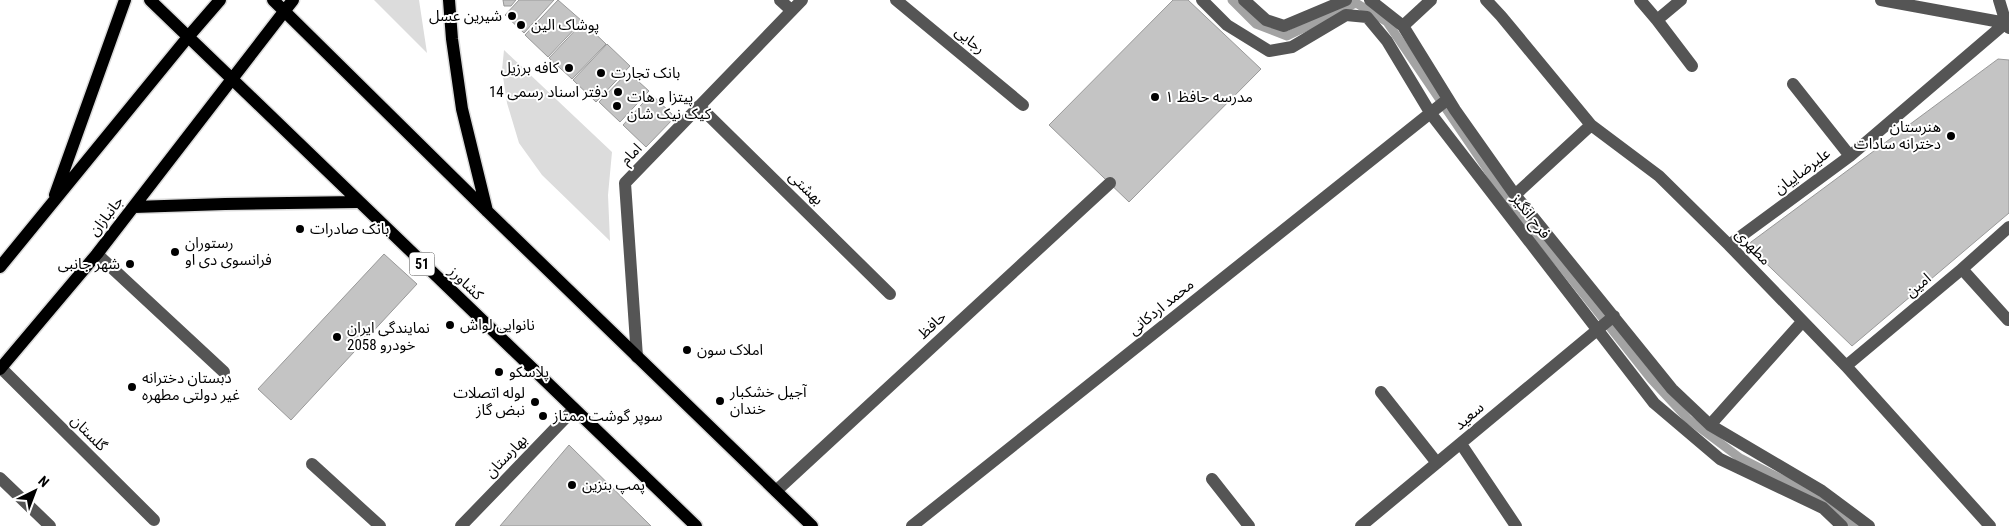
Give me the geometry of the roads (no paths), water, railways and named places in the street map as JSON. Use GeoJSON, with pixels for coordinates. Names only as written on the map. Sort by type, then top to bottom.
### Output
{"type":"FeatureCollection","features":[{"type":"Feature","properties":{"kind":"main road"},"geometry":{"type":"LineString","coordinates":[[51,205],[125,0]]}},
{"type":"Feature","properties":{"kind":"main road","name":"کشاورز"},"geometry":{"type":"LineString","coordinates":[[150,0],[357,202],[696,526]]}},
{"type":"Feature","properties":{"kind":"main road"},"geometry":{"type":"LineString","coordinates":[[0,267],[188,36],[220,0]]}},
{"type":"Feature","properties":{"kind":"main road"},"geometry":{"type":"LineString","coordinates":[[273,0],[487,211],[812,526]]}},
{"type":"Feature","properties":{"kind":"main road","name":"جانبازان"},"geometry":{"type":"LineString","coordinates":[[1,368],[97,254],[293,0]]}},
{"type":"Feature","properties":{"kind":"main road"},"geometry":{"type":"LineString","coordinates":[[449,0],[452,39],[462,109],[487,211]]}},
{"type":"Feature","properties":{"kind":"main road"},"geometry":{"type":"LineString","coordinates":[[134,207],[357,202]]}},
{"type":"Feature","properties":{"kind":"street"},"geometry":{"type":"LineString","coordinates":[[780,0],[792,10]]}},
{"type":"Feature","properties":{"kind":"street","name":"امام"},"geometry":{"type":"LineString","coordinates":[[637,357],[625,183],[802,0]]}},
{"type":"Feature","properties":{"kind":"street","name":"رجایی"},"geometry":{"type":"LineString","coordinates":[[896,0],[1023,105]]}},
{"type":"Feature","properties":{"kind":"street","name":"فرح انگیز"},"geometry":{"type":"LineString","coordinates":[[1202,0],[1227,25],[1270,52],[1292,46],[1346,15],[1367,17],[1387,41],[1431,114],[1654,402],[1720,460],[1823,508],[1842,526]]}},
{"type":"Feature","properties":{"kind":"street"},"geometry":{"type":"LineString","coordinates":[[1244,0],[1266,20],[1284,26],[1346,0]]}},
{"type":"Feature","properties":{"kind":"street"},"geometry":{"type":"LineString","coordinates":[[1370,0],[1403,26],[1447,100],[1515,195],[1672,389],[1710,425],[1822,491],[1869,526]]}},
{"type":"Feature","properties":{"kind":"street"},"geometry":{"type":"LineString","coordinates":[[1403,26],[1431,0]]}},
{"type":"Feature","properties":{"kind":"street","name":"مطهری"},"geometry":{"type":"LineString","coordinates":[[1486,0],[1591,126],[1659,176],[1729,245],[1846,366],[1990,526]]}},
{"type":"Feature","properties":{"kind":"street"},"geometry":{"type":"LineString","coordinates":[[1640,0],[1658,20],[1692,66]]}},
{"type":"Feature","properties":{"kind":"street"},"geometry":{"type":"LineString","coordinates":[[1658,20],[1681,0]]}},
{"type":"Feature","properties":{"kind":"street"},"geometry":{"type":"LineString","coordinates":[[1881,0],[2008,24]]}},
{"type":"Feature","properties":{"kind":"street"},"geometry":{"type":"LineString","coordinates":[[1999,0],[2008,24]]}},
{"type":"Feature","properties":{"kind":"street","name":"علیرضاییان"},"geometry":{"type":"LineString","coordinates":[[1729,245],[1850,156],[2008,24]]}},
{"type":"Feature","properties":{"kind":"street"},"geometry":{"type":"LineString","coordinates":[[1793,84],[1850,156]]}},
{"type":"Feature","properties":{"kind":"street","name":"محمد اردکانی"},"geometry":{"type":"LineString","coordinates":[[912,526],[1447,100]]}},
{"type":"Feature","properties":{"kind":"street","name":"بهشتی"},"geometry":{"type":"LineString","coordinates":[[699,106],[890,294]]}},
{"type":"Feature","properties":{"kind":"street"},"geometry":{"type":"LineString","coordinates":[[1515,195],[1591,126]]}},
{"type":"Feature","properties":{"kind":"street","name":"حافظ"},"geometry":{"type":"LineString","coordinates":[[776,491],[1110,183]]}},
{"type":"Feature","properties":{"kind":"street","name":"امین"},"geometry":{"type":"LineString","coordinates":[[1846,366],[1962,270],[2009,227]]}},
{"type":"Feature","properties":{"kind":"street"},"geometry":{"type":"LineString","coordinates":[[97,254],[224,372]]}},
{"type":"Feature","properties":{"kind":"street"},"geometry":{"type":"LineString","coordinates":[[1962,270],[2008,320]]}},
{"type":"Feature","properties":{"kind":"street","name":"سعید"},"geometry":{"type":"LineString","coordinates":[[1361,526],[1613,317]]}},
{"type":"Feature","properties":{"kind":"street"},"geometry":{"type":"LineString","coordinates":[[1710,425],[1802,322]]}},
{"type":"Feature","properties":{"kind":"street","name":"گلستان"},"geometry":{"type":"LineString","coordinates":[[1,368],[154,520]]}},
{"type":"Feature","properties":{"kind":"street"},"geometry":{"type":"LineString","coordinates":[[1381,392],[1437,463]]}},
{"type":"Feature","properties":{"kind":"street","name":"بهارستان"},"geometry":{"type":"LineString","coordinates":[[461,526],[574,409]]}},
{"type":"Feature","properties":{"kind":"street"},"geometry":{"type":"LineString","coordinates":[[1461,444],[1516,526]]}},
{"type":"Feature","properties":{"kind":"street"},"geometry":{"type":"LineString","coordinates":[[312,464],[380,526]]}},
{"type":"Feature","properties":{"kind":"street"},"geometry":{"type":"LineString","coordinates":[[0,478],[50,526]]}},
{"type":"Feature","properties":{"kind":"street"},"geometry":{"type":"LineString","coordinates":[[1212,479],[1249,526]]}},
{"type":"Feature","properties":{"kind":"waterway"},"geometry":{"type":"LineString","coordinates":[[1232,0],[1256,24],[1287,36],[1356,3],[1387,22],[1502,191],[1651,379],[1688,419],[1740,458],[1825,501],[1855,526]]}},
{"type":"Feature","properties":{"kind":"place","name":"شیرین عسل"},"geometry":{"type":"Point","coordinates":[512,16]}},
{"type":"Feature","properties":{"kind":"place","name":"پوشاک الین"},"geometry":{"type":"Point","coordinates":[521,25]}},
{"type":"Feature","properties":{"kind":"place","name":"کافه برزیل"},"geometry":{"type":"Point","coordinates":[569,68]}},
{"type":"Feature","properties":{"kind":"place","name":"بانک تجارت"},"geometry":{"type":"Point","coordinates":[601,73]}},
{"type":"Feature","properties":{"kind":"place","name":"دفتر اسناد رسمی 14"},"geometry":{"type":"Point","coordinates":[618,92]}},
{"type":"Feature","properties":{"kind":"place","name":"مدرسه حافظ ۱"},"geometry":{"type":"Point","coordinates":[1155,97]}},
{"type":"Feature","properties":{"kind":"place","name":"پیتزا و هات کیک نیک شان"},"geometry":{"type":"Point","coordinates":[617,106]}},
{"type":"Feature","properties":{"kind":"place","name":"هنرستان دخترانه سادات"},"geometry":{"type":"Point","coordinates":[1951,136]}},
{"type":"Feature","properties":{"kind":"place","name":"بانک صادرات"},"geometry":{"type":"Point","coordinates":[300,229]}},
{"type":"Feature","properties":{"kind":"place","name":"رستوران فرانسوی دی او"},"geometry":{"type":"Point","coordinates":[175,252]}},
{"type":"Feature","properties":{"kind":"place","name":"شهر جانبی"},"geometry":{"type":"Point","coordinates":[130,264]}},
{"type":"Feature","properties":{"kind":"place","name":"نانوایی لواش"},"geometry":{"type":"Point","coordinates":[450,325]}},
{"type":"Feature","properties":{"kind":"place","name":"نمایندگی ایران خودرو 2058"},"geometry":{"type":"Point","coordinates":[337,337]}},
{"type":"Feature","properties":{"kind":"place","name":"املاک سون"},"geometry":{"type":"Point","coordinates":[687,350]}},
{"type":"Feature","properties":{"kind":"place","name":"پلاسکو"},"geometry":{"type":"Point","coordinates":[499,372]}},
{"type":"Feature","properties":{"kind":"place","name":"دبستان دخترانه غیر دولتی مطهره"},"geometry":{"type":"Point","coordinates":[132,387]}},
{"type":"Feature","properties":{"kind":"place","name":"آجیل خشکبار خندان"},"geometry":{"type":"Point","coordinates":[720,401]}},
{"type":"Feature","properties":{"kind":"place","name":"لوله اتصلات نبض گاز"},"geometry":{"type":"Point","coordinates":[535,402]}},
{"type":"Feature","properties":{"kind":"place","name":"سوپر گوشت ممتاز"},"geometry":{"type":"Point","coordinates":[543,416]}},
{"type":"Feature","properties":{"kind":"place","name":"پمپ بنزین"},"geometry":{"type":"Point","coordinates":[572,485]}}]}
